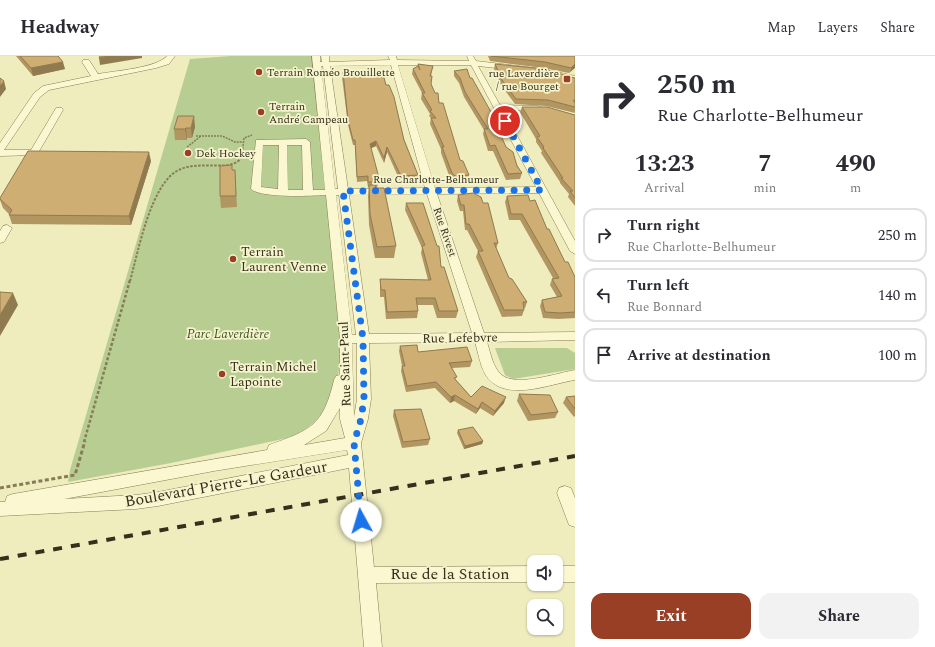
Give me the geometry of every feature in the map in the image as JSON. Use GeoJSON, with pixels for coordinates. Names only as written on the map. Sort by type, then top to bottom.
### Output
{"type":"FeatureCollection","features":[{"type":"Feature","properties":{"kind":"street"},"geometry":{"type":"LineString","coordinates":[[0,150],[36,95],[52,86],[94,74],[150,61],[157,56]]}},
{"type":"Feature","properties":{"kind":"street"},"geometry":{"type":"LineString","coordinates":[[94,74],[157,65],[166,62],[171,56]]}},
{"type":"Feature","properties":{"kind":"street"},"geometry":{"type":"LineString","coordinates":[[352,56],[354,68]]}},
{"type":"Feature","properties":{"kind":"street"},"geometry":{"type":"LineString","coordinates":[[325,66],[376,68],[393,60],[471,59],[532,68],[575,78]]}},
{"type":"Feature","properties":{"kind":"street"},"geometry":{"type":"LineString","coordinates":[[471,59],[575,251]]}},
{"type":"Feature","properties":{"kind":"street","name":"Rue Rivest"},"geometry":{"type":"LineString","coordinates":[[393,60],[431,191],[481,337],[491,372],[495,378],[503,383],[513,386],[575,375]]}},
{"type":"Feature","properties":{"kind":"street"},"geometry":{"type":"LineString","coordinates":[[86,62],[94,74]]}},
{"type":"Feature","properties":{"kind":"street","name":"Rue Saint-Paul"},"geometry":{"type":"LineString","coordinates":[[325,66],[326,99],[323,122],[346,339],[347,419],[354,443],[374,647]]}},
{"type":"Feature","properties":{"kind":"street","name":"Rue Saint-Paul"},"geometry":{"type":"LineString","coordinates":[[326,99],[334,122],[363,339],[364,399],[361,419],[354,443]]}},
{"type":"Feature","properties":{"kind":"street"},"geometry":{"type":"LineString","coordinates":[[497,107],[546,109]]}},
{"type":"Feature","properties":{"kind":"street"},"geometry":{"type":"LineString","coordinates":[[0,154],[34,153],[59,110]]}},
{"type":"Feature","properties":{"kind":"street"},"geometry":{"type":"LineString","coordinates":[[323,122],[334,122]]}},
{"type":"Feature","properties":{"kind":"street","name":"Rue Charlotte-Belhumeur"},"geometry":{"type":"LineString","coordinates":[[283,143],[260,142],[256,189],[283,193],[343,191],[542,190]]}},
{"type":"Feature","properties":{"kind":"street"},"geometry":{"type":"LineString","coordinates":[[283,193],[283,143],[306,142],[308,192]]}},
{"type":"Feature","properties":{"kind":"street"},"geometry":{"type":"LineString","coordinates":[[306,148],[338,151]]}},
{"type":"Feature","properties":{"kind":"street"},"geometry":{"type":"LineString","coordinates":[[0,240],[7,228]]}},
{"type":"Feature","properties":{"kind":"street"},"geometry":{"type":"LineString","coordinates":[[335,234],[349,234]]}},
{"type":"Feature","properties":{"kind":"street"},"geometry":{"type":"LineString","coordinates":[[340,285],[356,285]]}},
{"type":"Feature","properties":{"kind":"street","name":"Rue Lefebvre"},"geometry":{"type":"LineString","coordinates":[[346,339],[574,337]]}},
{"type":"Feature","properties":{"kind":"street"},"geometry":{"type":"LineString","coordinates":[[214,465],[286,446],[311,434],[324,425],[334,409],[346,359]]}},
{"type":"Feature","properties":{"kind":"street","name":"Boulevard Pierre-Le Gardeur"},"geometry":{"type":"LineString","coordinates":[[0,504],[214,465],[354,443]]}},
{"type":"Feature","properties":{"kind":"street","name":"Boulevard Pierre-Le Gardeur"},"geometry":{"type":"LineString","coordinates":[[0,509],[150,500],[355,460]]}},
{"type":"Feature","properties":{"kind":"street"},"geometry":{"type":"LineString","coordinates":[[565,493],[575,520]]}},
{"type":"Feature","properties":{"kind":"street","name":"Rue de la Station"},"geometry":{"type":"LineString","coordinates":[[366,575],[527,574]]}},
{"type":"Feature","properties":{"kind":"street"},"geometry":{"type":"LineString","coordinates":[[563,574],[575,574]]}},
{"type":"Feature","properties":{"kind":"path"},"geometry":{"type":"LineString","coordinates":[[187,147],[203,135]]}},
{"type":"Feature","properties":{"kind":"path"},"geometry":{"type":"LineString","coordinates":[[0,488],[75,475],[148,218],[166,181],[180,168],[237,163],[242,157],[243,142],[246,136],[258,135]]}},
{"type":"Feature","properties":{"kind":"path"},"geometry":{"type":"LineString","coordinates":[[196,136],[222,136],[235,142],[243,142]]}},
{"type":"Feature","properties":{"kind":"green space","name":"Parc Laverdière"},"geometry":{"type":"Polygon","coordinates":[[[231,56],[314,56],[342,332],[340,365],[334,394],[328,406],[319,418],[308,428],[292,437],[171,463],[68,482],[70,470],[190,59],[231,56]]]}},
{"type":"Feature","properties":{"kind":"green space"},"geometry":{"type":"Polygon","coordinates":[[[495,348],[567,348],[575,353],[575,369],[513,379],[505,375],[495,348]]]}},
{"type":"Feature","properties":{"kind":"building"},"geometry":{"type":"Polygon","coordinates":[[[20,56],[58,56],[63,62],[31,68],[20,56]]]}},
{"type":"Feature","properties":{"kind":"building"},"geometry":{"type":"Polygon","coordinates":[[[491,56],[575,56],[575,64],[571,68],[545,62],[491,56]]]}},
{"type":"Feature","properties":{"kind":"building"},"geometry":{"type":"Polygon","coordinates":[[[418,64],[433,66],[430,76],[432,76],[431,84],[435,93],[438,93],[439,103],[443,103],[460,160],[463,161],[469,175],[455,176],[452,173],[442,147],[444,147],[431,118],[436,118],[430,111],[432,110],[422,93],[425,93],[413,69],[418,66],[420,70],[418,64]]]}},
{"type":"Feature","properties":{"kind":"building"},"geometry":{"type":"Polygon","coordinates":[[[495,64],[544,69],[575,78],[575,101],[573,100],[575,107],[548,100],[516,99],[502,80],[495,64]]]}},
{"type":"Feature","properties":{"kind":"building"},"geometry":{"type":"Polygon","coordinates":[[[467,69],[470,78],[472,78],[491,112],[492,118],[494,119],[495,129],[498,129],[506,147],[513,152],[517,166],[522,173],[508,174],[495,145],[490,146],[484,129],[488,129],[465,92],[460,78],[454,71],[467,69]]]}},
{"type":"Feature","properties":{"kind":"building"},"geometry":{"type":"Polygon","coordinates":[[[343,72],[378,72],[378,74],[383,74],[386,85],[389,85],[394,97],[404,140],[418,175],[401,176],[387,147],[384,158],[376,141],[370,144],[379,178],[378,182],[368,182],[368,176],[357,177],[355,140],[353,140],[348,120],[343,72]]]}},
{"type":"Feature","properties":{"kind":"building"},"geometry":{"type":"Polygon","coordinates":[[[0,78],[4,81],[0,86],[0,78]]]}},
{"type":"Feature","properties":{"kind":"building"},"geometry":{"type":"Polygon","coordinates":[[[522,107],[547,107],[575,115],[575,198],[570,191],[573,191],[561,178],[563,178],[543,148],[544,147],[537,137],[540,136],[522,107]]]}},
{"type":"Feature","properties":{"kind":"building"},"geometry":{"type":"Polygon","coordinates":[[[178,116],[194,116],[191,128],[174,129],[178,116]]]}},
{"type":"Feature","properties":{"kind":"building"},"geometry":{"type":"Polygon","coordinates":[[[28,151],[149,152],[129,216],[9,215],[12,210],[0,198],[28,151]]]}},
{"type":"Feature","properties":{"kind":"building"},"geometry":{"type":"Polygon","coordinates":[[[232,165],[232,170],[235,170],[236,196],[220,196],[220,166],[232,165]]]}},
{"type":"Feature","properties":{"kind":"building"},"geometry":{"type":"Polygon","coordinates":[[[369,185],[376,185],[375,188],[384,188],[396,246],[377,247],[370,214],[369,185]]]}},
{"type":"Feature","properties":{"kind":"building"},"geometry":{"type":"Polygon","coordinates":[[[473,193],[481,197],[483,203],[488,203],[498,243],[494,243],[509,278],[512,279],[527,302],[523,302],[524,310],[504,310],[478,251],[483,251],[469,224],[466,224],[464,205],[461,205],[458,195],[473,193]]]}},
{"type":"Feature","properties":{"kind":"building"},"geometry":{"type":"Polygon","coordinates":[[[528,195],[530,201],[535,200],[547,229],[549,229],[565,262],[568,262],[575,277],[575,312],[545,312],[542,300],[562,296],[552,279],[559,278],[522,214],[511,214],[507,196],[528,195]]]}},
{"type":"Feature","properties":{"kind":"building"},"geometry":{"type":"Polygon","coordinates":[[[406,203],[423,203],[437,246],[439,246],[441,267],[444,267],[458,311],[439,311],[435,298],[416,298],[418,311],[387,312],[385,290],[381,290],[380,279],[431,280],[422,246],[425,245],[406,203]]]}},
{"type":"Feature","properties":{"kind":"building"},"geometry":{"type":"Polygon","coordinates":[[[0,292],[13,293],[0,315],[0,292]]]}},
{"type":"Feature","properties":{"kind":"building"},"geometry":{"type":"Polygon","coordinates":[[[417,345],[418,352],[467,347],[472,361],[449,363],[457,377],[454,378],[471,397],[482,386],[506,397],[495,411],[482,402],[478,409],[455,395],[451,397],[436,382],[407,386],[402,366],[405,366],[400,346],[417,345]]]}},
{"type":"Feature","properties":{"kind":"building"},"geometry":{"type":"Polygon","coordinates":[[[519,394],[550,395],[558,412],[531,415],[519,394]]]}},
{"type":"Feature","properties":{"kind":"building"},"geometry":{"type":"Polygon","coordinates":[[[575,396],[575,409],[566,397],[575,396]]]}},
{"type":"Feature","properties":{"kind":"building"},"geometry":{"type":"Polygon","coordinates":[[[421,409],[430,439],[403,442],[394,410],[421,409]]]}},
{"type":"Feature","properties":{"kind":"building"},"geometry":{"type":"Polygon","coordinates":[[[473,427],[483,441],[465,446],[458,430],[473,427]]]}},
{"type":"Feature","properties":{"kind":"railway"},"geometry":{"type":"LineString","coordinates":[[0,559],[575,456]]}},
{"type":"Feature","properties":{"kind":"place","name":"Terrain Roméo Brouillette"},"geometry":{"type":"Point","coordinates":[259,72]}},
{"type":"Feature","properties":{"kind":"place","name":"rue Laverdière / rue Bourget"},"geometry":{"type":"Point","coordinates":[567,79]}},
{"type":"Feature","properties":{"kind":"place","name":"Terrain André Campeau"},"geometry":{"type":"Point","coordinates":[261,112]}},
{"type":"Feature","properties":{"kind":"place","name":"Dek Hockey"},"geometry":{"type":"Point","coordinates":[188,153]}},
{"type":"Feature","properties":{"kind":"place","name":"Terrain Laurent Venne"},"geometry":{"type":"Point","coordinates":[233,259]}},
{"type":"Feature","properties":{"kind":"place","name":"Terrain Michel Lapointe"},"geometry":{"type":"Point","coordinates":[222,374]}},
{"type":"Feature","properties":{"kind":"route"},"geometry":{"type":"LineString","coordinates":[[361,521],[354,443],[361,419],[364,399],[363,339],[343,191],[542,190],[505,121]]}}]}
